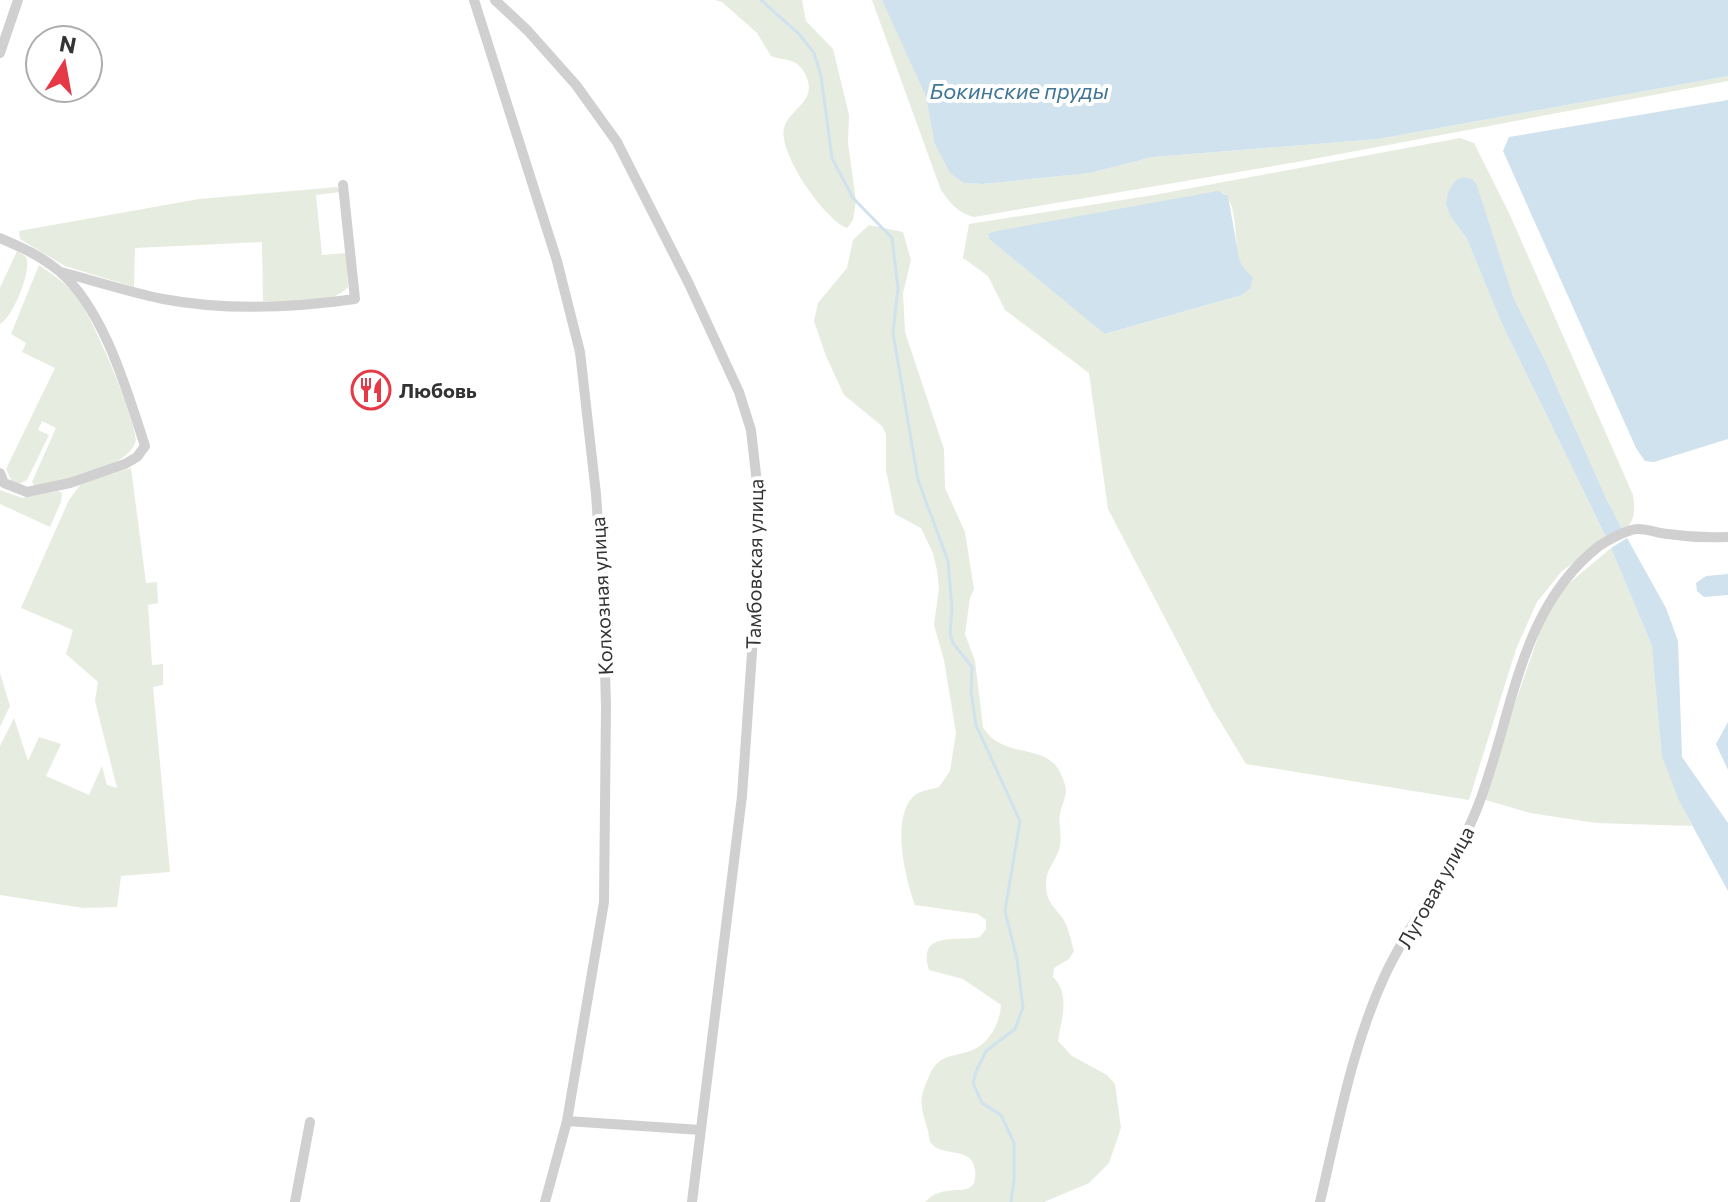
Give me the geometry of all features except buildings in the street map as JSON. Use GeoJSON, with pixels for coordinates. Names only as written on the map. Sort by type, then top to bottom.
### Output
{"type":"FeatureCollection","features":[{"type":"Feature","properties":{"kind":"street"},"geometry":{"type":"LineString","coordinates":[[0,53],[18,0]]}},
{"type":"Feature","properties":{"kind":"street","name":"Колхозная улица"},"geometry":{"type":"LineString","coordinates":[[474,0],[557,261],[580,352],[596,494],[603,596],[606,707],[604,902],[567,1121],[545,1202]]}},
{"type":"Feature","properties":{"kind":"street","name":"Тамбовская улица"},"geometry":{"type":"LineString","coordinates":[[495,0],[528,31],[576,85],[617,142],[689,284],[739,392],[751,430],[758,492],[753,638],[736,852],[692,1202]]}},
{"type":"Feature","properties":{"kind":"street"},"geometry":{"type":"LineString","coordinates":[[60,272],[189,303],[290,306],[355,299],[343,185]]}},
{"type":"Feature","properties":{"kind":"street"},"geometry":{"type":"LineString","coordinates":[[0,238],[34,253],[60,272],[77,290],[96,319],[129,396],[145,446],[137,457],[125,464],[70,483],[27,492],[4,483],[0,473]]}},
{"type":"Feature","properties":{"kind":"street","name":"Луговая улица"},"geometry":{"type":"LineString","coordinates":[[1320,1202],[1349,1074],[1366,1023],[1386,975],[1460,847],[1477,808],[1543,610],[1563,581],[1601,545],[1636,529],[1698,538],[1728,537]]}},
{"type":"Feature","properties":{"kind":"street"},"geometry":{"type":"LineString","coordinates":[[567,1121],[701,1130]]}},
{"type":"Feature","properties":{"kind":"street"},"geometry":{"type":"LineString","coordinates":[[295,1202],[310,1122]]}},
{"type":"Feature","properties":{"kind":"shaded area"},"geometry":{"type":"Polygon","coordinates":[[[715,0],[802,0],[806,21],[833,49],[849,115],[848,143],[856,201],[853,220],[847,228],[815,199],[795,168],[784,139],[787,121],[806,99],[809,85],[804,72],[794,62],[771,56],[757,33],[722,2],[715,0]]]}},
{"type":"Feature","properties":{"kind":"shaded area"},"geometry":{"type":"Polygon","coordinates":[[[872,0],[882,0],[886,7],[926,97],[934,142],[964,183],[983,184],[1090,173],[1153,157],[1378,139],[1728,76],[1728,81],[1297,162],[974,217],[955,207],[941,190],[872,0]]]}},
{"type":"Feature","properties":{"kind":"shaded area"},"geometry":{"type":"Polygon","coordinates":[[[1460,138],[1474,143],[1510,215],[1633,495],[1634,510],[1630,523],[1623,531],[1514,299],[1477,185],[1451,217],[1467,239],[1501,322],[1607,539],[1562,571],[1537,602],[1516,649],[1469,800],[1246,764],[1212,708],[1108,509],[1089,373],[1005,310],[988,276],[963,258],[969,224],[1154,195],[1460,138]],[[1224,193],[988,234],[989,239],[1106,334],[1242,295],[1250,289],[1239,258],[1234,215],[1224,193]]]}},
{"type":"Feature","properties":{"kind":"shaded area"},"geometry":{"type":"Polygon","coordinates":[[[337,187],[340,192],[316,195],[322,255],[346,253],[348,287],[331,298],[320,300],[263,301],[262,242],[135,248],[134,287],[65,266],[20,239],[19,231],[199,199],[337,187]]]}},
{"type":"Feature","properties":{"kind":"shaded area"},"geometry":{"type":"Polygon","coordinates":[[[869,225],[903,232],[911,260],[903,293],[905,332],[944,449],[945,488],[965,532],[974,589],[965,634],[975,661],[983,727],[1001,744],[1034,753],[1053,763],[1066,788],[1060,814],[1060,845],[1046,879],[1048,898],[1066,923],[1074,951],[1069,959],[1054,968],[1053,977],[1059,984],[1063,999],[1058,1041],[1072,1056],[1107,1075],[1115,1084],[1121,1128],[1109,1163],[1089,1183],[1044,1202],[925,1202],[940,1193],[971,1187],[975,1175],[973,1162],[968,1157],[942,1150],[930,1142],[922,1102],[927,1081],[934,1066],[942,1060],[974,1049],[986,1040],[998,1020],[1001,1005],[963,979],[929,970],[927,957],[934,943],[980,937],[986,929],[986,920],[978,914],[915,905],[904,864],[901,832],[907,805],[918,793],[939,787],[950,771],[956,733],[944,660],[934,625],[939,588],[937,570],[921,528],[895,514],[886,470],[886,434],[882,426],[844,395],[814,321],[818,303],[847,268],[853,240],[869,225]]]}},
{"type":"Feature","properties":{"kind":"shaded area"},"geometry":{"type":"Polygon","coordinates":[[[17,251],[26,257],[24,283],[16,303],[0,324],[0,288],[17,251]]]}},
{"type":"Feature","properties":{"kind":"shaded area"},"geometry":{"type":"Polygon","coordinates":[[[39,265],[69,288],[84,309],[120,389],[136,440],[131,450],[110,466],[40,486],[32,482],[56,428],[42,421],[38,430],[49,435],[27,480],[19,484],[12,481],[6,469],[55,368],[22,352],[26,343],[11,334],[39,265]]]}},
{"type":"Feature","properties":{"kind":"shaded area"},"geometry":{"type":"Polygon","coordinates":[[[131,468],[146,583],[157,582],[158,603],[148,605],[152,665],[163,664],[163,685],[153,687],[170,872],[121,876],[117,907],[83,908],[0,895],[0,746],[14,718],[28,761],[39,737],[61,744],[46,776],[89,795],[102,766],[107,785],[117,788],[95,701],[98,682],[66,654],[73,630],[21,608],[69,500],[81,484],[131,468]]]}},
{"type":"Feature","properties":{"kind":"shaded area"},"geometry":{"type":"Polygon","coordinates":[[[0,490],[22,498],[58,491],[62,493],[50,527],[0,504],[0,490]]]}},
{"type":"Feature","properties":{"kind":"shaded area"},"geometry":{"type":"Polygon","coordinates":[[[1611,548],[1652,646],[1680,803],[1692,826],[1596,823],[1530,813],[1482,799],[1546,614],[1567,585],[1611,548]]]}},
{"type":"Feature","properties":{"kind":"shaded area"},"geometry":{"type":"Polygon","coordinates":[[[0,673],[10,706],[0,727],[0,673]]]}},
{"type":"Feature","properties":{"kind":"water","name":"Бокинские пруды"},"geometry":{"type":"Polygon","coordinates":[[[882,0],[1728,0],[1728,76],[1378,139],[1153,157],[1090,173],[983,184],[964,183],[950,173],[934,142],[926,97],[882,0]]]}},
{"type":"Feature","properties":{"kind":"water"},"geometry":{"type":"Polygon","coordinates":[[[1728,100],[1728,439],[1654,462],[1645,461],[1636,448],[1503,151],[1509,137],[1728,100]]]}},
{"type":"Feature","properties":{"kind":"water"},"geometry":{"type":"Polygon","coordinates":[[[1463,177],[1472,179],[1477,185],[1514,299],[1623,531],[1607,539],[1501,322],[1467,239],[1451,217],[1446,204],[1448,192],[1455,181],[1463,177]]]}},
{"type":"Feature","properties":{"kind":"water"},"geometry":{"type":"Polygon","coordinates":[[[1218,191],[1228,196],[1239,258],[1253,278],[1250,289],[1242,295],[1105,334],[989,239],[988,234],[997,231],[1218,191]]]}},
{"type":"Feature","properties":{"kind":"water"},"geometry":{"type":"Polygon","coordinates":[[[1627,538],[1666,608],[1678,641],[1682,757],[1728,823],[1728,891],[1680,803],[1662,756],[1652,646],[1611,548],[1627,538]]]}},
{"type":"Feature","properties":{"kind":"water"},"geometry":{"type":"Polygon","coordinates":[[[1728,574],[1728,595],[1704,597],[1697,591],[1696,583],[1706,576],[1728,574]]]}},
{"type":"Feature","properties":{"kind":"water"},"geometry":{"type":"Polygon","coordinates":[[[1728,722],[1728,770],[1716,744],[1728,722]]]}},
{"type":"Feature","properties":{"kind":"waterway"},"geometry":{"type":"LineString","coordinates":[[761,0],[799,34],[814,53],[821,76],[832,158],[853,198],[892,238],[898,288],[893,333],[918,480],[948,561],[952,609],[950,633],[953,643],[972,667],[971,692],[976,725],[1020,821],[1005,911],[1017,959],[1023,1007],[1015,1029],[986,1051],[973,1083],[982,1103],[1001,1115],[1014,1143],[1011,1202]]}},
{"type":"Feature","properties":{"kind":"place","name":"Любовь"},"geometry":{"type":"Point","coordinates":[371,390]}}]}
